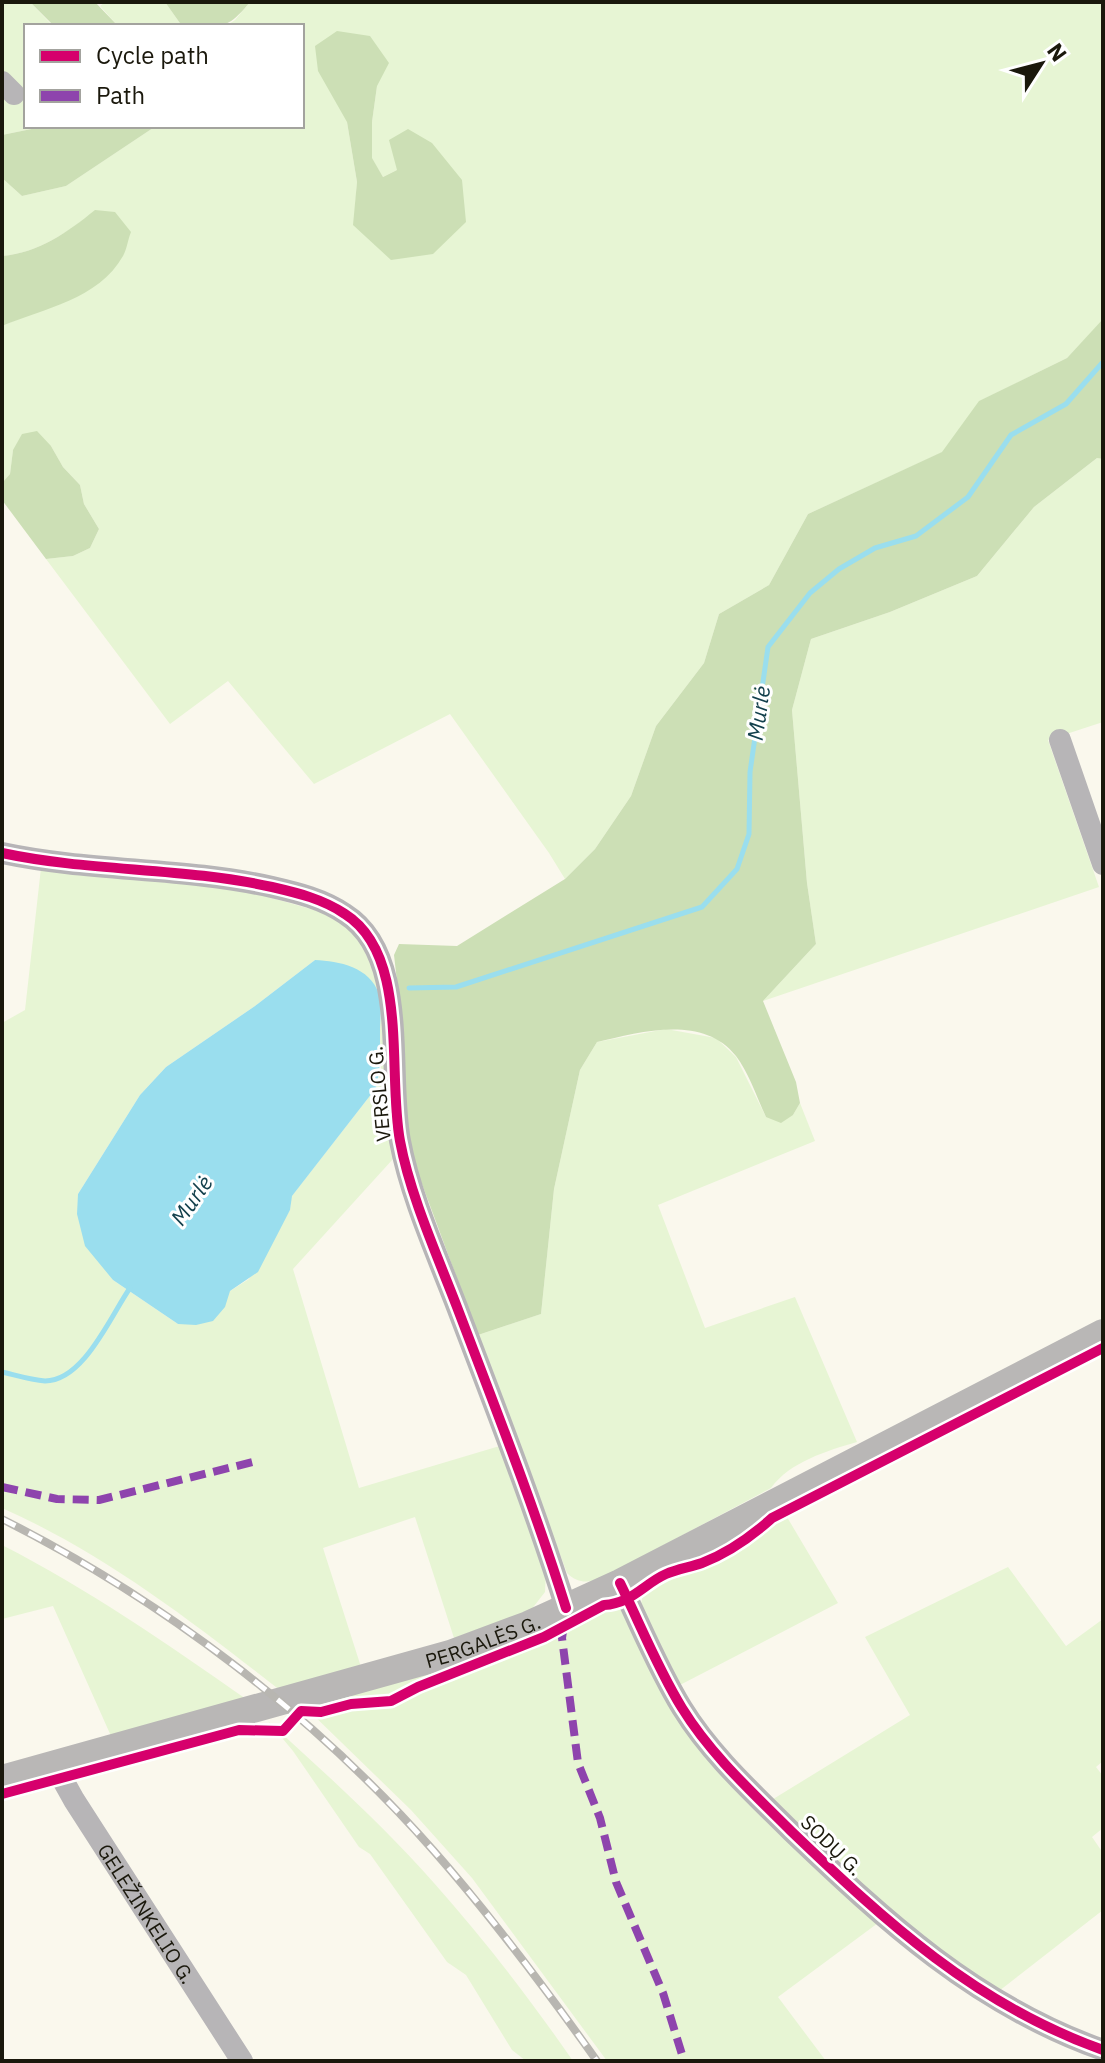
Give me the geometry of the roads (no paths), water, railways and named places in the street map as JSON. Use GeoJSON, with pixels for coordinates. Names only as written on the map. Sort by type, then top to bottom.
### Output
{"type":"FeatureCollection","features":[{"type":"Feature","properties":{"kind":"main road","name":"PERGALĖS G."},"geometry":{"type":"LineString","coordinates":[[2,1779],[450,1654],[566,1608],[1103,1333]]}},
{"type":"Feature","properties":{"kind":"street"},"geometry":{"type":"LineString","coordinates":[[1060,740],[1103,864]]}},
{"type":"Feature","properties":{"kind":"street","name":"VERSLO G."},"geometry":{"type":"LineString","coordinates":[[2,853],[35,860],[233,878],[308,896],[348,915],[368,934],[381,958],[390,997],[395,1114],[401,1145],[428,1232],[514,1457],[566,1608]]}},
{"type":"Feature","properties":{"kind":"street","name":"SODŲ G."},"geometry":{"type":"LineString","coordinates":[[620,1583],[689,1718],[727,1766],[817,1855],[902,1934],[941,1964],[1006,2004],[1103,2050]]}},
{"type":"Feature","properties":{"kind":"street","name":"GELEŽINKELIO G."},"geometry":{"type":"LineString","coordinates":[[54,1764],[242,2061]]}},
{"type":"Feature","properties":{"kind":"water"},"geometry":{"type":"Polygon","coordinates":[[[315,960],[353,967],[375,985],[381,1007],[376,1088],[292,1196],[290,1210],[258,1272],[230,1291],[225,1307],[213,1321],[196,1325],[178,1324],[113,1280],[85,1246],[77,1214],[78,1194],[140,1095],[166,1067],[315,960]]]}},
{"type":"Feature","properties":{"kind":"waterway","name":"Murlė"},"geometry":{"type":"LineString","coordinates":[[409,988],[456,987],[702,907],[737,869],[749,834],[750,772],[768,647],[810,593],[839,569],[875,548],[916,536],[968,497],[1011,435],[1066,404],[1103,362]]}},
{"type":"Feature","properties":{"kind":"waterway","name":"Murlė"},"geometry":{"type":"LineString","coordinates":[[2,1372],[45,1381],[59,1378],[72,1370],[95,1345],[130,1288]]}},
{"type":"Feature","properties":{"kind":"railway"},"geometry":{"type":"LineString","coordinates":[[2,1519],[121,1586],[178,1624],[287,1707],[338,1753],[387,1800],[455,1875],[518,1953],[597,2061]]}}]}
